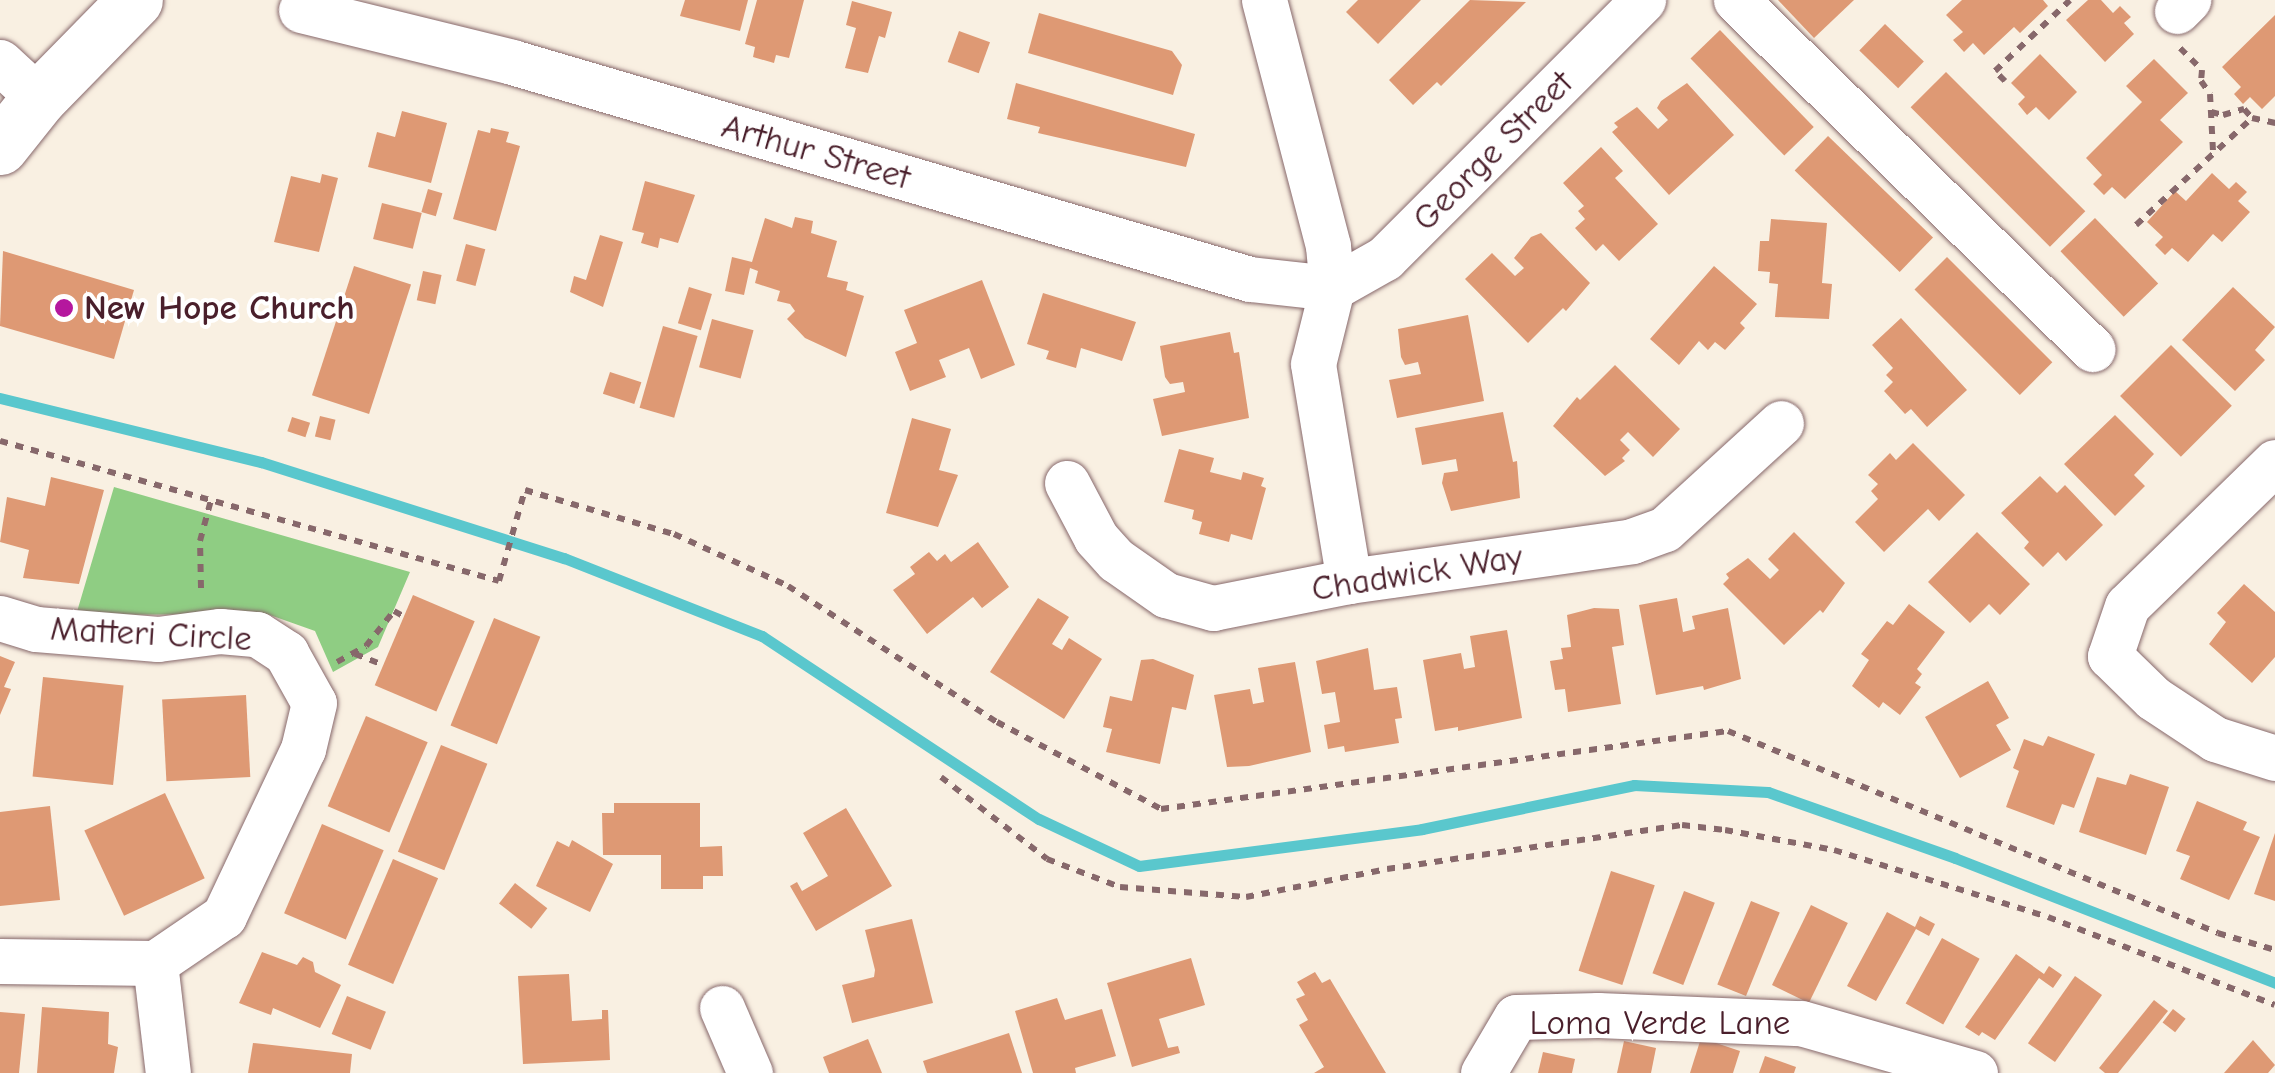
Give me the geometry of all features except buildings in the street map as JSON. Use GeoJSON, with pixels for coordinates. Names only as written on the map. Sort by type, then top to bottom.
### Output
{"type":"FeatureCollection","features":[{"type":"Feature","properties":{"kind":"main road"},"geometry":{"type":"LineString","coordinates":[[0,148],[20,80],[136,0]]}},
{"type":"Feature","properties":{"kind":"street"},"geometry":{"type":"LineString","coordinates":[[1264,0],[1328,246],[1332,288],[1314,364],[1348,581]]}},
{"type":"Feature","properties":{"kind":"street","name":"George Street"},"geometry":{"type":"LineString","coordinates":[[1332,288],[1385,258],[1643,0]]}},
{"type":"Feature","properties":{"kind":"street"},"geometry":{"type":"LineString","coordinates":[[1736,0],[2092,349]]}},
{"type":"Feature","properties":{"kind":"street","name":"Arthur Street"},"geometry":{"type":"LineString","coordinates":[[301,10],[512,62],[1250,279],[1332,288]]}},
{"type":"Feature","properties":{"kind":"street","name":"Chadwick Way"},"geometry":{"type":"LineString","coordinates":[[1067,483],[1096,538],[1116,560],[1166,596],[1212,608],[1348,581],[1632,540],[1665,529],[1781,424]]}},
{"type":"Feature","properties":{"kind":"street"},"geometry":{"type":"LineString","coordinates":[[2275,462],[2127,606],[2110,656],[2152,698],[2214,740],[2275,758]]}},
{"type":"Feature","properties":{"kind":"street","name":"Matteri Circle"},"geometry":{"type":"LineString","coordinates":[[0,618],[36,628],[158,639],[220,631],[257,634],[286,653],[304,677],[314,703],[302,748],[224,916],[154,963]]}},
{"type":"Feature","properties":{"kind":"street"},"geometry":{"type":"LineString","coordinates":[[0,961],[154,963],[168,1073]]}},
{"type":"Feature","properties":{"kind":"street"},"geometry":{"type":"LineString","coordinates":[[722,1008],[750,1073]]}},
{"type":"Feature","properties":{"kind":"street","name":"Loma Verde Lane"},"geometry":{"type":"LineString","coordinates":[[1484,1071],[1516,1018],[1598,1015],[1801,1023],[1974,1073]]}},
{"type":"Feature","properties":{"kind":"path"},"geometry":{"type":"LineString","coordinates":[[2005,81],[1995,71],[2070,0]]}},
{"type":"Feature","properties":{"kind":"path"},"geometry":{"type":"LineString","coordinates":[[2179,17],[2202,70],[2213,152]]}},
{"type":"Feature","properties":{"kind":"path"},"geometry":{"type":"LineString","coordinates":[[2210,112],[2224,114],[2244,108],[2252,118],[2275,123]]}},
{"type":"Feature","properties":{"kind":"path"},"geometry":{"type":"LineString","coordinates":[[2136,225],[2252,118]]}},
{"type":"Feature","properties":{"kind":"path"},"geometry":{"type":"LineString","coordinates":[[0,441],[498,580],[525,490],[674,534],[788,586],[997,722],[1161,809],[1728,730],[1805,766],[2218,934],[2275,950]]}},
{"type":"Feature","properties":{"kind":"path"},"geometry":{"type":"LineString","coordinates":[[201,588],[200,541],[211,500]]}},
{"type":"Feature","properties":{"kind":"path"},"geometry":{"type":"LineString","coordinates":[[343,660],[366,646],[394,611],[404,616]]}},
{"type":"Feature","properties":{"kind":"path"},"geometry":{"type":"LineString","coordinates":[[354,653],[378,663]]}},
{"type":"Feature","properties":{"kind":"path"},"geometry":{"type":"LineString","coordinates":[[941,777],[1046,859],[1120,886],[1246,897],[1387,869],[1662,828],[1725,830],[1834,850],[2030,911],[2275,1005]]}},
{"type":"Feature","properties":{"kind":"green space"},"geometry":{"type":"Polygon","coordinates":[[[114,487],[410,572],[378,647],[333,672],[315,631],[267,614],[76,615],[114,487]]]}},
{"type":"Feature","properties":{"kind":"waterway"},"geometry":{"type":"LineString","coordinates":[[0,398],[261,462],[564,558],[762,636],[1039,819],[1139,866],[1422,829],[1634,785],[1768,792],[1955,858],[2275,983]]}},
{"type":"Feature","properties":{"kind":"place","name":"New Hope Church"},"geometry":{"type":"Point","coordinates":[64,308]}}]}
